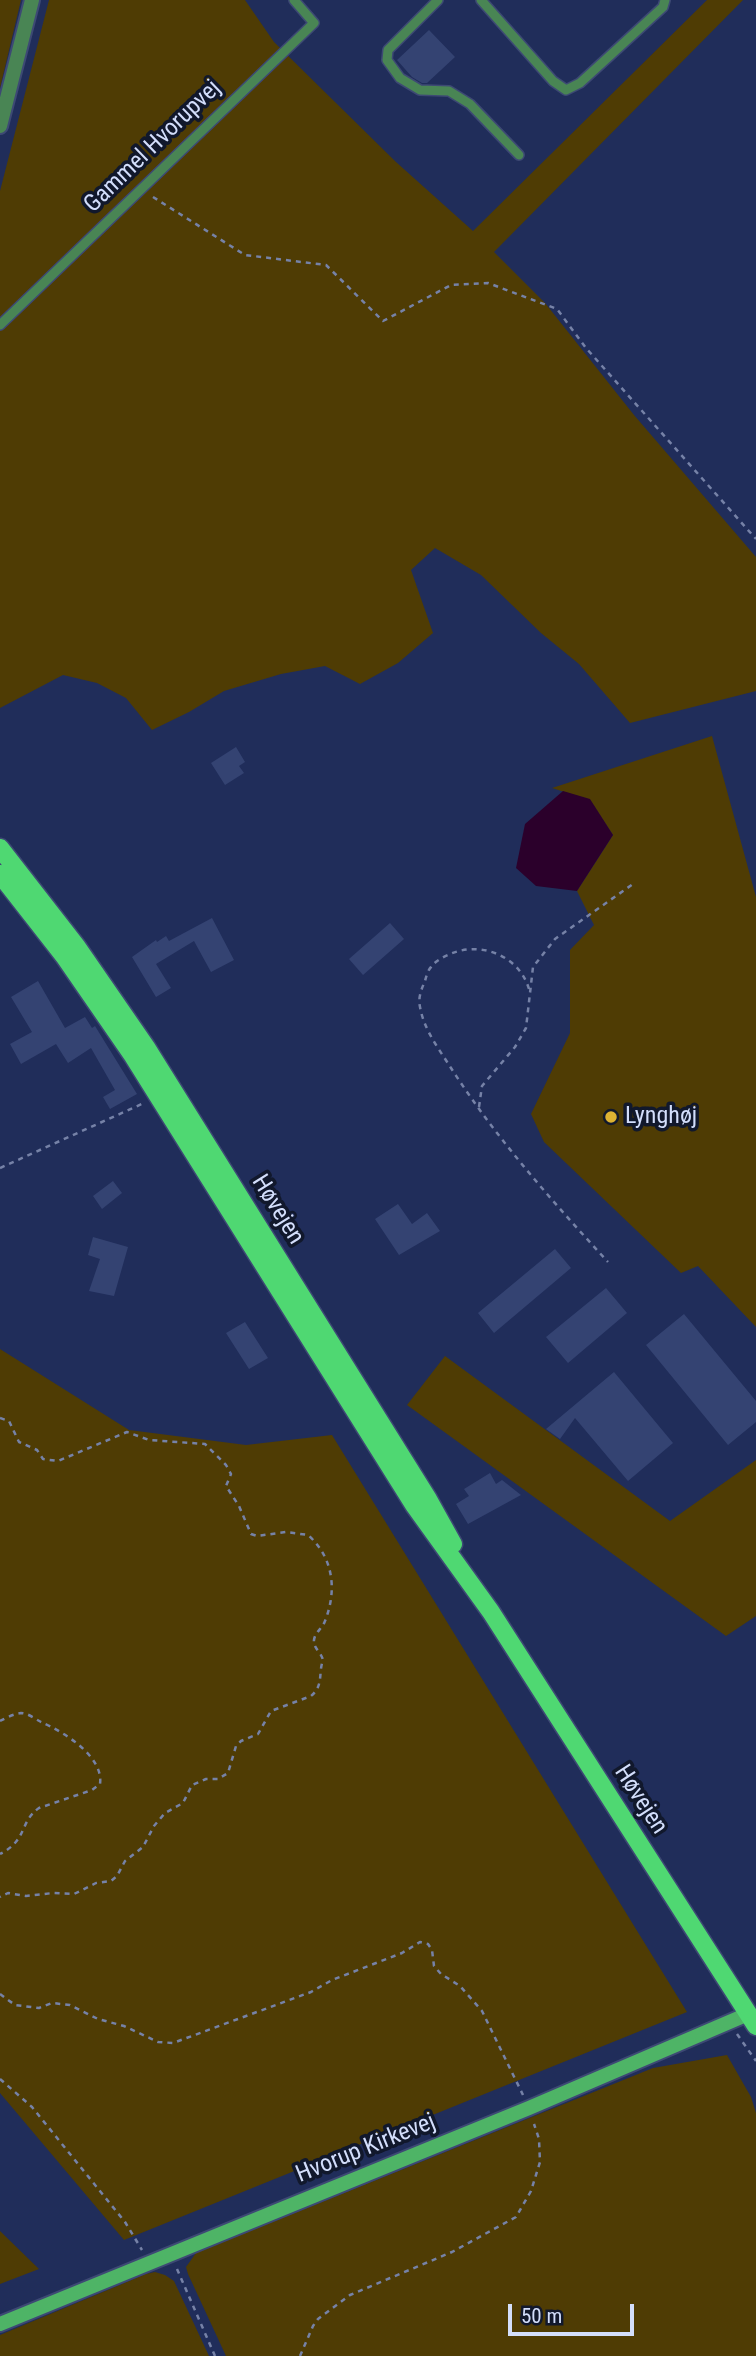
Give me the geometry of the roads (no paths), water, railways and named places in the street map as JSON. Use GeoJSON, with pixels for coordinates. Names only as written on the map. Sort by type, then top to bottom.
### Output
{"type":"FeatureCollection","features":[{"type":"Feature","properties":{"kind":"main road","name":"Høvejen"},"geometry":{"type":"LineString","coordinates":[[0,848],[77,947],[146,1047],[428,1499],[491,1612]]}},
{"type":"Feature","properties":{"kind":"main road","name":"Høvejen"},"geometry":{"type":"LineString","coordinates":[[0,874],[64,956],[133,1056],[414,1505],[491,1612],[753,2017]]}},
{"type":"Feature","properties":{"kind":"street"},"geometry":{"type":"LineString","coordinates":[[0,127],[32,0]]}},
{"type":"Feature","properties":{"kind":"street","name":"Hvorup Kirkevej"},"geometry":{"type":"LineString","coordinates":[[0,2324],[529,2108],[729,2023],[753,2017]]}},
{"type":"Feature","properties":{"kind":"lane","name":"Gammel Hvorupvej"},"geometry":{"type":"LineString","coordinates":[[0,325],[314,23],[294,0]]}},
{"type":"Feature","properties":{"kind":"lane"},"geometry":{"type":"LineString","coordinates":[[438,0],[388,50],[387,60],[400,78],[420,90],[449,91],[470,104],[519,155]]}},
{"type":"Feature","properties":{"kind":"lane"},"geometry":{"type":"LineString","coordinates":[[481,0],[553,81],[566,90],[590,75],[663,7],[665,0]]}},
{"type":"Feature","properties":{"kind":"place","name":"Lynghøj"},"geometry":{"type":"Point","coordinates":[611,1117]}}]}
